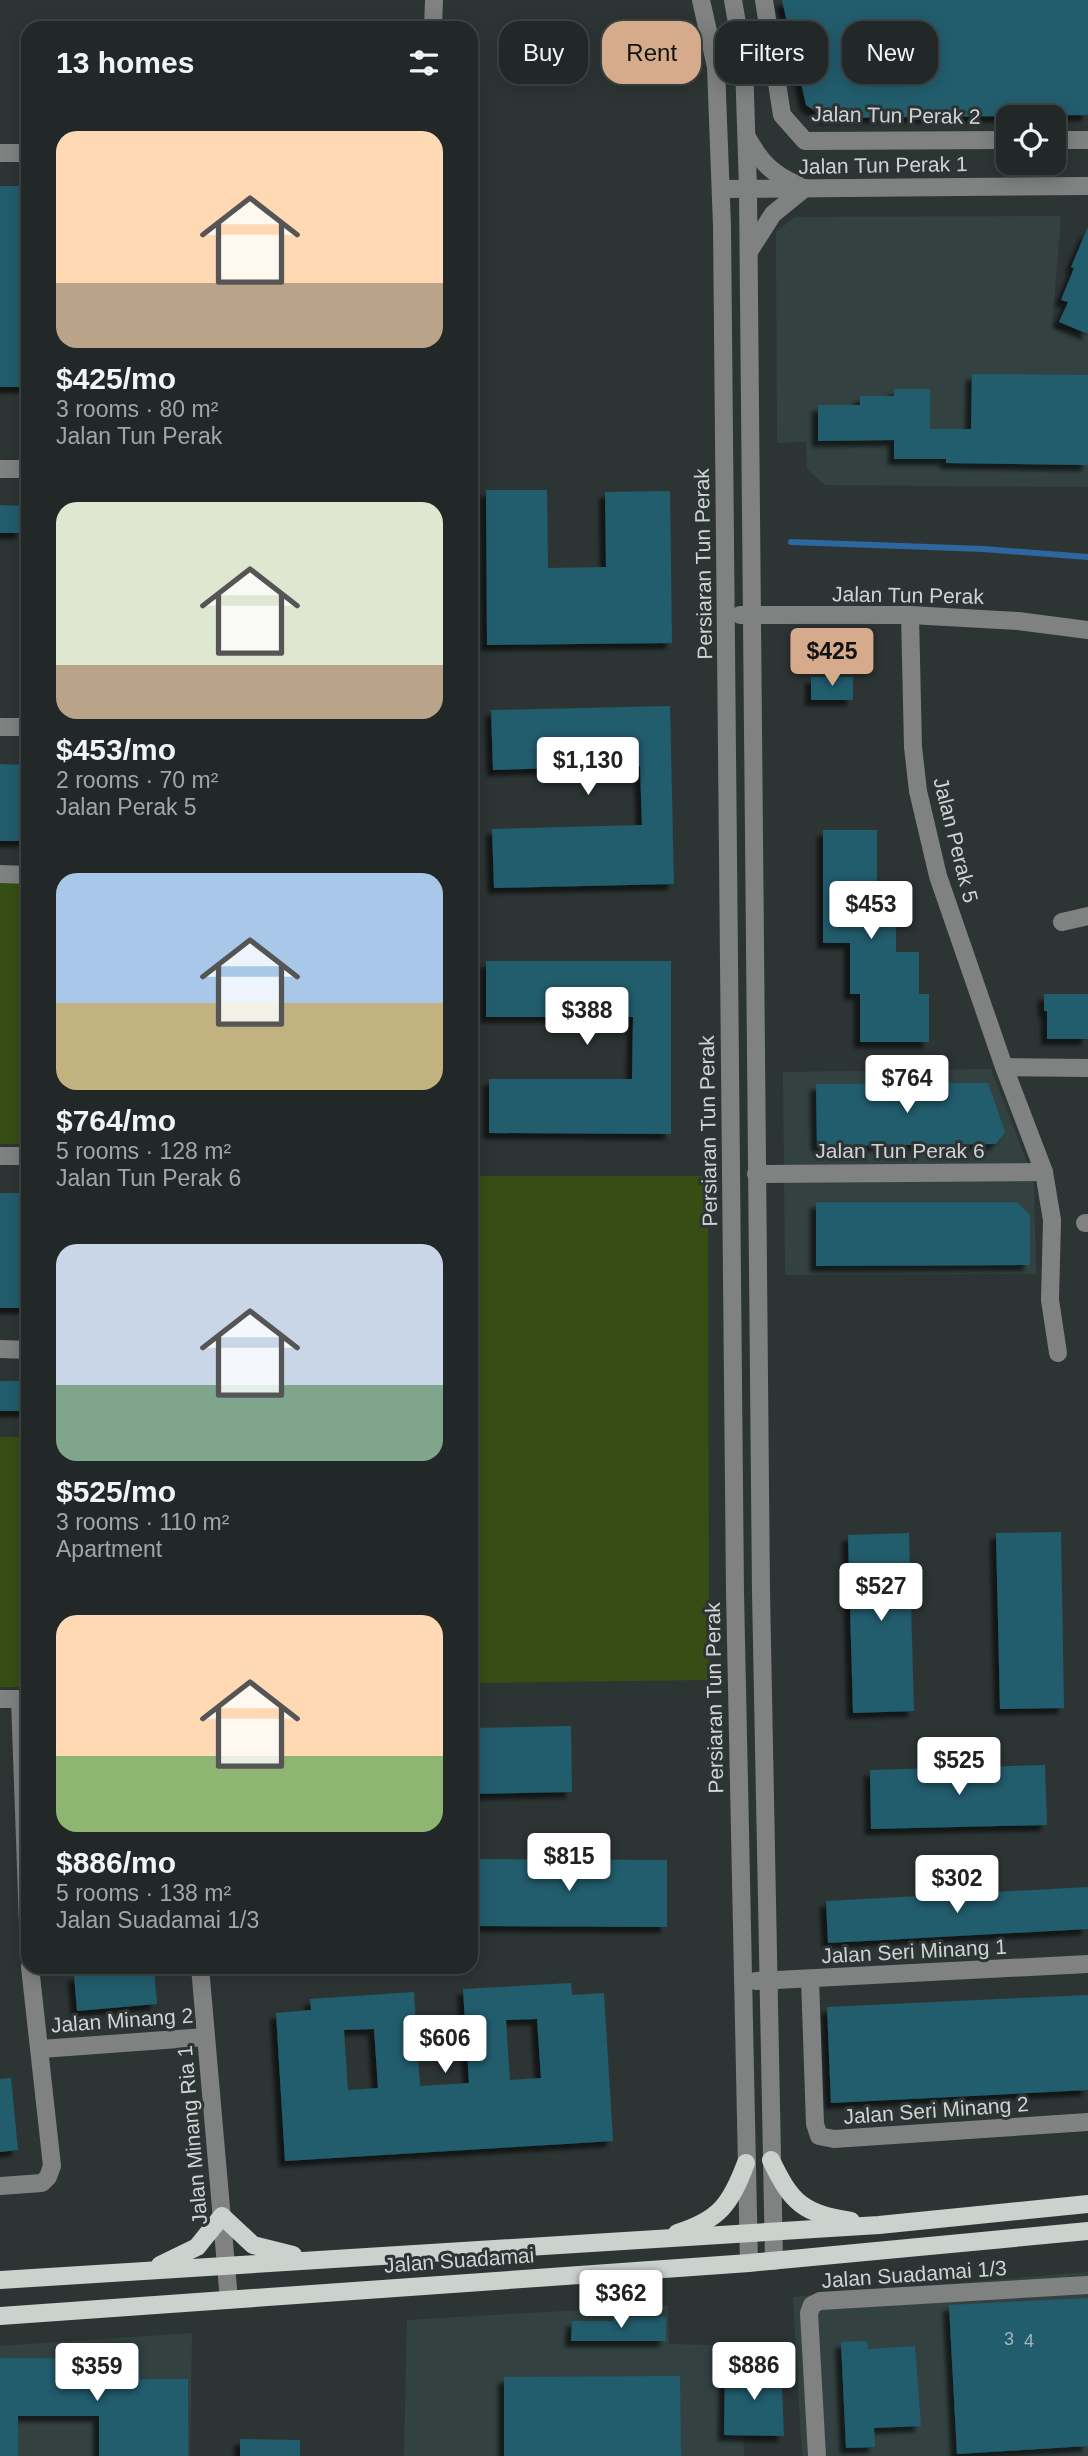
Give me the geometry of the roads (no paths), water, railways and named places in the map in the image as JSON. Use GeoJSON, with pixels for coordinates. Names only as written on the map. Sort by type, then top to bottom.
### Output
{"type":"FeatureCollection","features":[{"type":"Feature","properties":{"kind":"main road"},"geometry":{"type":"LineString","coordinates":[[771,2160],[784,2188],[805,2208],[833,2217],[879,2225]]}},
{"type":"Feature","properties":{"kind":"main road"},"geometry":{"type":"LineString","coordinates":[[654,2240],[694,2228],[713,2218],[734,2193],[746,2162]]}},
{"type":"Feature","properties":{"kind":"main road","name":"Jalan Suadamai"},"geometry":{"type":"LineString","coordinates":[[0,2280],[879,2225],[1088,2204]]}},
{"type":"Feature","properties":{"kind":"main road"},"geometry":{"type":"LineString","coordinates":[[147,2270],[197,2247],[222,2216],[254,2245],[311,2259]]}},
{"type":"Feature","properties":{"kind":"main road","name":"Jalan Suadamai"},"geometry":{"type":"LineString","coordinates":[[0,2316],[749,2263],[1088,2231]]}},
{"type":"Feature","properties":{"kind":"street"},"geometry":{"type":"LineString","coordinates":[[433,21],[434,0]]}},
{"type":"Feature","properties":{"kind":"street","name":"Persiaran Tun Perak"},"geometry":{"type":"LineString","coordinates":[[701,0],[716,66],[721,189],[734,1550],[749,2263]]}},
{"type":"Feature","properties":{"kind":"street"},"geometry":{"type":"LineString","coordinates":[[733,0],[744,63],[748,189],[756,1174],[774,2261]]}},
{"type":"Feature","properties":{"kind":"street","name":"Jalan Tun Perak 2"},"geometry":{"type":"LineString","coordinates":[[764,0],[782,115],[805,141],[996,140]]}},
{"type":"Feature","properties":{"kind":"street"},"geometry":{"type":"LineString","coordinates":[[747,136],[759,159],[770,170],[805,188],[773,214],[749,251]]}},
{"type":"Feature","properties":{"kind":"street"},"geometry":{"type":"LineString","coordinates":[[1066,140],[1088,140]]}},
{"type":"Feature","properties":{"kind":"street"},"geometry":{"type":"LineString","coordinates":[[0,153],[21,153]]}},
{"type":"Feature","properties":{"kind":"street","name":"Jalan Tun Perak 1"},"geometry":{"type":"LineString","coordinates":[[721,189],[1088,186]]}},
{"type":"Feature","properties":{"kind":"street"},"geometry":{"type":"LineString","coordinates":[[0,468],[21,469]]}},
{"type":"Feature","properties":{"kind":"street","name":"Jalan Tun Perak"},"geometry":{"type":"LineString","coordinates":[[726,615],[910,615],[1018,621],[1088,630]]}},
{"type":"Feature","properties":{"kind":"street","name":"Jalan Perak 5"},"geometry":{"type":"LineString","coordinates":[[910,615],[913,747],[918,792],[938,876],[1004,1067],[1044,1172],[1052,1220],[1049,1300],[1058,1353]]}},
{"type":"Feature","properties":{"kind":"street"},"geometry":{"type":"LineString","coordinates":[[0,727],[21,727]]}},
{"type":"Feature","properties":{"kind":"street"},"geometry":{"type":"LineString","coordinates":[[0,874],[21,875]]}},
{"type":"Feature","properties":{"kind":"street"},"geometry":{"type":"LineString","coordinates":[[1062,922],[1088,916]]}},
{"type":"Feature","properties":{"kind":"street"},"geometry":{"type":"LineString","coordinates":[[1004,1067],[1088,1068]]}},
{"type":"Feature","properties":{"kind":"street"},"geometry":{"type":"LineString","coordinates":[[0,1156],[21,1156]]}},
{"type":"Feature","properties":{"kind":"street","name":"Jalan Tun Perak 6"},"geometry":{"type":"LineString","coordinates":[[756,1174],[1044,1172]]}},
{"type":"Feature","properties":{"kind":"street"},"geometry":{"type":"LineString","coordinates":[[0,1349],[21,1350]]}},
{"type":"Feature","properties":{"kind":"street"},"geometry":{"type":"LineString","coordinates":[[0,1699],[21,1699]]}},
{"type":"Feature","properties":{"kind":"street","name":"Jalan Seri Minang 1"},"geometry":{"type":"LineString","coordinates":[[742,1981],[1088,1964]]}},
{"type":"Feature","properties":{"kind":"street"},"geometry":{"type":"LineString","coordinates":[[0,2186],[42,2183],[48,2177],[52,2166],[31,1974]]}},
{"type":"Feature","properties":{"kind":"street","name":"Jalan Minang Ria 1"},"geometry":{"type":"LineString","coordinates":[[201,1974],[229,2300]]}},
{"type":"Feature","properties":{"kind":"street","name":"Jalan Seri Minang 2"},"geometry":{"type":"LineString","coordinates":[[810,1979],[815,2123],[819,2136],[834,2139],[1088,2122]]}},
{"type":"Feature","properties":{"kind":"street","name":"Jalan Minang 2"},"geometry":{"type":"LineString","coordinates":[[41,2049],[206,2037]]}},
{"type":"Feature","properties":{"kind":"street","name":"Jalan Suadamai 1/3"},"geometry":{"type":"LineString","coordinates":[[817,2456],[809,2313],[812,2305],[820,2301],[1088,2285]]}},
{"type":"Feature","properties":{"kind":"waterway"},"geometry":{"type":"LineString","coordinates":[[791,542],[983,549],[1088,557]]}}]}
